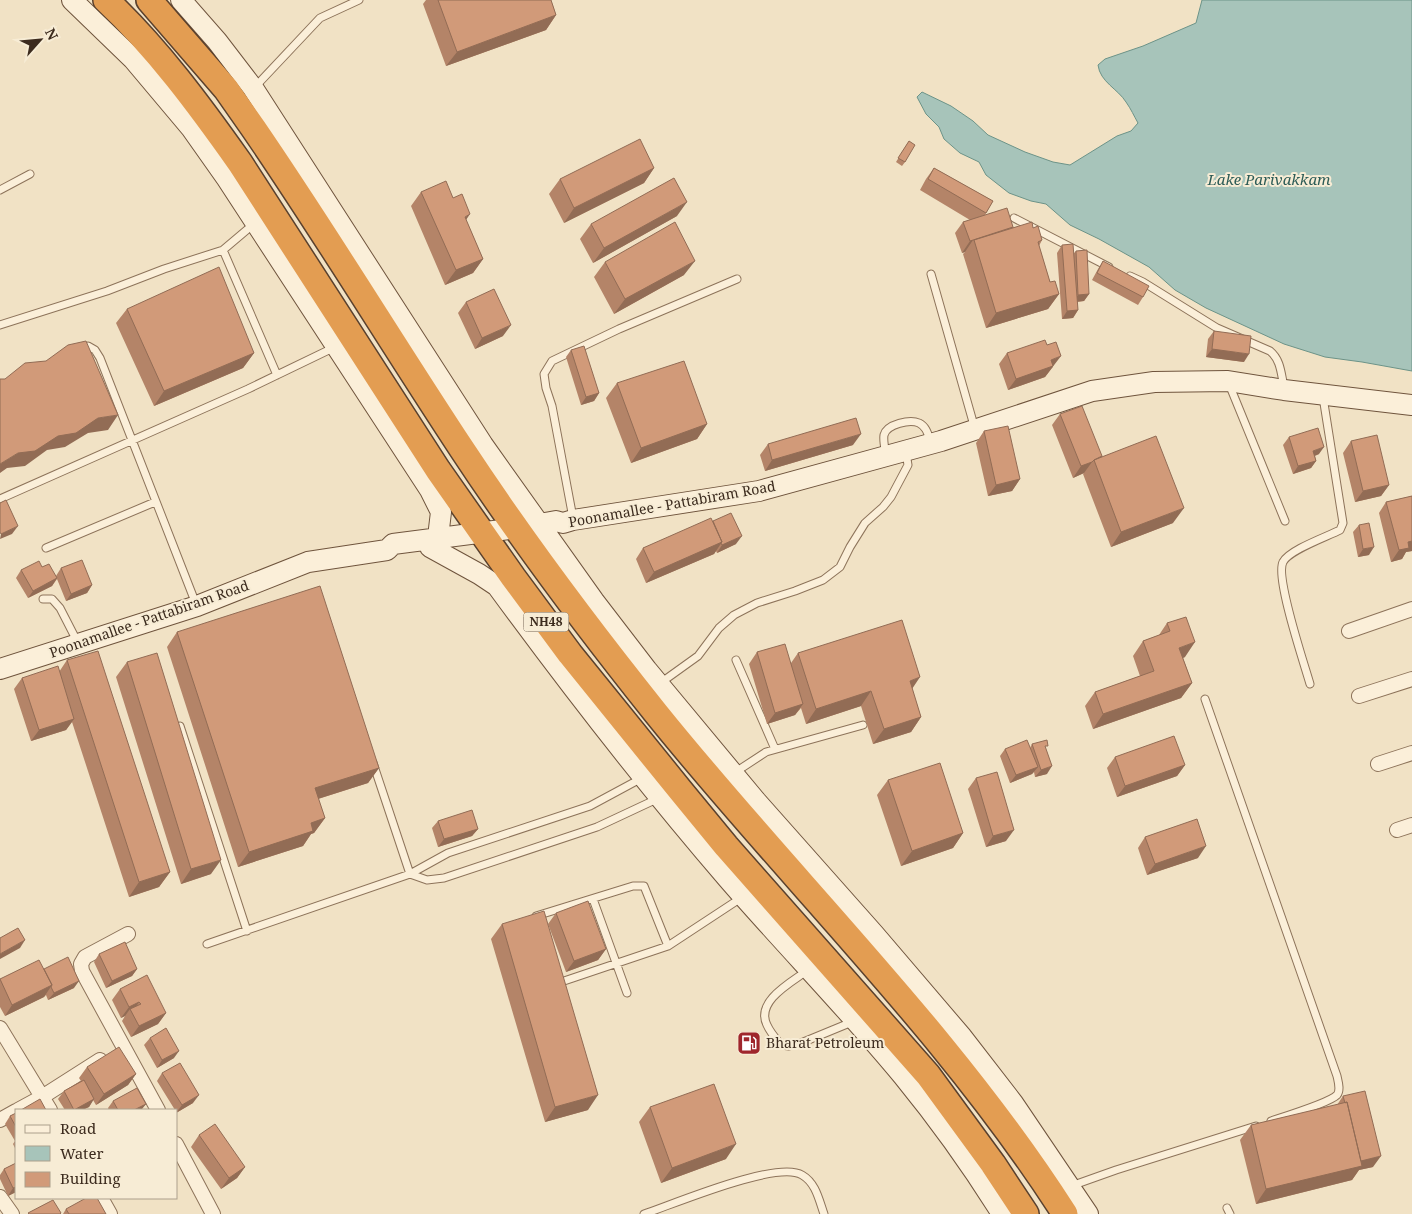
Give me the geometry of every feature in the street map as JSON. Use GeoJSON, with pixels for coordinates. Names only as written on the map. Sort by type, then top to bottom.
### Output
{"type":"FeatureCollection","features":[{"type":"Feature","properties":{"kind":"highway","name":"NH48"},"geometry":{"type":"LineString","coordinates":[[106,0],[152,48],[186,89],[234,155],[449,487],[570,654],[738,860],[928,1075],[993,1164],[1026,1214]]}},
{"type":"Feature","properties":{"kind":"highway","name":"NH48"},"geometry":{"type":"LineString","coordinates":[[149,0],[213,74],[254,129],[462,449],[530,529],[552,577],[657,714],[746,820],[901,996],[957,1064],[1025,1155],[1065,1214]]}},
{"type":"Feature","properties":{"kind":"street"},"geometry":{"type":"LineString","coordinates":[[72,0],[134,59],[205,146],[430,490],[441,512]]}},
{"type":"Feature","properties":{"kind":"street"},"geometry":{"type":"LineString","coordinates":[[181,0],[217,41],[253,88],[478,437],[530,529],[594,601],[732,774],[962,1037],[1013,1103],[1088,1214]]}},
{"type":"Feature","properties":{"kind":"street","name":"Poonamallee - Pattabiram Road"},"geometry":{"type":"LineString","coordinates":[[0,670],[197,606],[308,562],[387,550],[396,553],[434,542],[530,529],[558,528],[568,522],[759,491],[931,443],[1092,391],[1154,382],[1228,381],[1322,395],[1412,405]]}},
{"type":"Feature","properties":{"kind":"street"},"geometry":{"type":"LineString","coordinates":[[449,487],[434,542],[497,586],[575,691],[660,798],[743,896],[903,1076],[958,1148],[1002,1214]]}},
{"type":"Feature","properties":{"kind":"street"},"geometry":{"type":"LineString","coordinates":[[1349,630],[1412,609]]}},
{"type":"Feature","properties":{"kind":"street"},"geometry":{"type":"LineString","coordinates":[[1359,696],[1412,679]]}},
{"type":"Feature","properties":{"kind":"street"},"geometry":{"type":"LineString","coordinates":[[1378,764],[1412,753]]}},
{"type":"Feature","properties":{"kind":"street"},"geometry":{"type":"LineString","coordinates":[[1396,830],[1412,825]]}},
{"type":"Feature","properties":{"kind":"street"},"geometry":{"type":"LineString","coordinates":[[128,934],[86,957],[81,964],[82,971],[124,1044],[157,1109]]}},
{"type":"Feature","properties":{"kind":"street"},"geometry":{"type":"LineString","coordinates":[[0,1028],[49,1109]]}},
{"type":"Feature","properties":{"kind":"street"},"geometry":{"type":"LineString","coordinates":[[21,1109],[124,1044]]}},
{"type":"Feature","properties":{"kind":"street"},"geometry":{"type":"LineString","coordinates":[[0,1120],[15,1112]]}},
{"type":"Feature","properties":{"kind":"street"},"geometry":{"type":"LineString","coordinates":[[178,1148],[213,1214]]}},
{"type":"Feature","properties":{"kind":"street"},"geometry":{"type":"LineString","coordinates":[[0,1197],[12,1214]]}},
{"type":"Feature","properties":{"kind":"street"},"geometry":{"type":"LineString","coordinates":[[102,1199],[110,1214]]}},
{"type":"Feature","properties":{"kind":"lane"},"geometry":{"type":"LineString","coordinates":[[253,88],[320,18],[359,0]]}},
{"type":"Feature","properties":{"kind":"lane"},"geometry":{"type":"LineString","coordinates":[[0,190],[30,174]]}},
{"type":"Feature","properties":{"kind":"lane"},"geometry":{"type":"LineString","coordinates":[[1014,218],[1113,268]]}},
{"type":"Feature","properties":{"kind":"lane"},"geometry":{"type":"LineString","coordinates":[[0,326],[223,250],[255,223]]}},
{"type":"Feature","properties":{"kind":"lane"},"geometry":{"type":"LineString","coordinates":[[223,250],[277,375]]}},
{"type":"Feature","properties":{"kind":"lane"},"geometry":{"type":"LineString","coordinates":[[1120,272],[1143,282],[1217,328],[1270,350],[1275,354],[1280,364],[1284,390]]}},
{"type":"Feature","properties":{"kind":"lane"},"geometry":{"type":"LineString","coordinates":[[931,274],[975,429]]}},
{"type":"Feature","properties":{"kind":"lane"},"geometry":{"type":"LineString","coordinates":[[568,522],[552,406],[544,374],[552,361],[619,329],[737,279]]}},
{"type":"Feature","properties":{"kind":"lane"},"geometry":{"type":"LineString","coordinates":[[78,349],[88,346],[95,350],[100,358],[197,606]]}},
{"type":"Feature","properties":{"kind":"lane"},"geometry":{"type":"LineString","coordinates":[[0,499],[248,389],[335,347]]}},
{"type":"Feature","properties":{"kind":"lane"},"geometry":{"type":"LineString","coordinates":[[1228,381],[1284,521]]}},
{"type":"Feature","properties":{"kind":"lane"},"geometry":{"type":"LineString","coordinates":[[1310,684],[1283,589],[1280,569],[1284,560],[1291,554],[1340,530],[1344,523],[1322,395]]}},
{"type":"Feature","properties":{"kind":"lane"},"geometry":{"type":"LineString","coordinates":[[659,684],[698,656],[719,628],[734,614],[757,603],[823,580],[840,567],[866,522],[891,497],[908,465],[896,453],[884,435],[886,431],[905,422],[919,423],[925,427],[931,443]]}},
{"type":"Feature","properties":{"kind":"lane"},"geometry":{"type":"LineString","coordinates":[[46,548],[155,502]]}},
{"type":"Feature","properties":{"kind":"lane"},"geometry":{"type":"LineString","coordinates":[[43,599],[52,599],[60,608],[78,644]]}},
{"type":"Feature","properties":{"kind":"lane"},"geometry":{"type":"LineString","coordinates":[[736,660],[775,749]]}},
{"type":"Feature","properties":{"kind":"lane"},"geometry":{"type":"LineString","coordinates":[[1070,1186],[1298,1113],[1337,1095],[1339,1089],[1334,1067],[1205,699]]}},
{"type":"Feature","properties":{"kind":"lane"},"geometry":{"type":"LineString","coordinates":[[178,720],[247,931]]}},
{"type":"Feature","properties":{"kind":"lane"},"geometry":{"type":"LineString","coordinates":[[732,774],[766,752],[864,724]]}},
{"type":"Feature","properties":{"kind":"lane"},"geometry":{"type":"LineString","coordinates":[[370,758],[410,874]]}},
{"type":"Feature","properties":{"kind":"lane"},"geometry":{"type":"LineString","coordinates":[[207,944],[410,874],[448,853],[590,806],[643,777]]}},
{"type":"Feature","properties":{"kind":"lane"},"geometry":{"type":"LineString","coordinates":[[410,874],[427,880],[444,878],[597,827],[660,798]]}},
{"type":"Feature","properties":{"kind":"lane"},"geometry":{"type":"LineString","coordinates":[[530,918],[633,886],[644,886],[668,946]]}},
{"type":"Feature","properties":{"kind":"lane"},"geometry":{"type":"LineString","coordinates":[[564,982],[668,946],[743,896]]}},
{"type":"Feature","properties":{"kind":"lane"},"geometry":{"type":"LineString","coordinates":[[593,899],[627,993]]}},
{"type":"Feature","properties":{"kind":"lane"},"geometry":{"type":"LineString","coordinates":[[809,969],[774,995],[766,1006],[764,1015],[767,1026],[781,1045],[789,1046],[801,1043],[855,1021]]}},
{"type":"Feature","properties":{"kind":"lane"},"geometry":{"type":"LineString","coordinates":[[644,1214],[756,1175],[782,1171],[801,1174],[814,1185],[824,1214]]}},
{"type":"Feature","properties":{"kind":"water","name":"Lake Parivakkam"},"geometry":{"type":"Polygon","coordinates":[[[1202,0],[1412,0],[1412,371],[1325,357],[1284,344],[1206,308],[1175,290],[1149,267],[1070,225],[1046,204],[1009,193],[986,175],[979,162],[960,153],[944,139],[939,127],[926,114],[917,97],[922,92],[951,106],[973,121],[988,135],[1025,152],[1053,162],[1070,165],[1117,136],[1131,131],[1138,123],[1123,97],[1102,76],[1098,65],[1105,59],[1143,46],[1196,23],[1202,0]]]}},
{"type":"Feature","properties":{"kind":"building"},"geometry":{"type":"Polygon","coordinates":[[[438,0],[551,0],[556,15],[457,52],[438,0]]]}},
{"type":"Feature","properties":{"kind":"building"},"geometry":{"type":"Polygon","coordinates":[[[640,139],[654,168],[574,208],[560,179],[640,139]]]}},
{"type":"Feature","properties":{"kind":"building"},"geometry":{"type":"Polygon","coordinates":[[[909,141],[915,145],[905,162],[898,158],[909,141]]]}},
{"type":"Feature","properties":{"kind":"building"},"geometry":{"type":"Polygon","coordinates":[[[934,168],[993,201],[986,213],[928,179],[934,168]]]}},
{"type":"Feature","properties":{"kind":"building"},"geometry":{"type":"Polygon","coordinates":[[[674,178],[687,202],[604,248],[591,224],[674,178]]]}},
{"type":"Feature","properties":{"kind":"building"},"geometry":{"type":"Polygon","coordinates":[[[446,181],[453,198],[462,194],[470,214],[465,217],[483,259],[456,270],[421,192],[446,181]]]}},
{"type":"Feature","properties":{"kind":"building"},"geometry":{"type":"Polygon","coordinates":[[[1007,208],[1013,227],[970,241],[963,222],[1007,208]]]}},
{"type":"Feature","properties":{"kind":"building"},"geometry":{"type":"Polygon","coordinates":[[[675,222],[695,261],[625,299],[605,262],[675,222]]]}},
{"type":"Feature","properties":{"kind":"building"},"geometry":{"type":"Polygon","coordinates":[[[1032,222],[1033,228],[1038,226],[1042,240],[1038,242],[1050,282],[1055,281],[1059,294],[996,313],[974,240],[1032,222]]]}},
{"type":"Feature","properties":{"kind":"building"},"geometry":{"type":"Polygon","coordinates":[[[1073,244],[1078,310],[1067,311],[1062,245],[1073,244]]]}},
{"type":"Feature","properties":{"kind":"building"},"geometry":{"type":"Polygon","coordinates":[[[1087,250],[1089,294],[1078,295],[1076,251],[1087,250]]]}},
{"type":"Feature","properties":{"kind":"building"},"geometry":{"type":"Polygon","coordinates":[[[1103,261],[1149,286],[1143,297],[1097,273],[1103,261]]]}},
{"type":"Feature","properties":{"kind":"building"},"geometry":{"type":"Polygon","coordinates":[[[219,267],[254,353],[164,391],[127,309],[219,267]]]}},
{"type":"Feature","properties":{"kind":"building"},"geometry":{"type":"Polygon","coordinates":[[[494,289],[511,325],[482,338],[466,302],[494,289]]]}},
{"type":"Feature","properties":{"kind":"building"},"geometry":{"type":"Polygon","coordinates":[[[1214,331],[1251,336],[1249,354],[1212,349],[1214,331]]]}},
{"type":"Feature","properties":{"kind":"building"},"geometry":{"type":"Polygon","coordinates":[[[1045,340],[1047,345],[1056,342],[1061,356],[1051,360],[1053,366],[1016,379],[1007,353],[1045,340]]]}},
{"type":"Feature","properties":{"kind":"building"},"geometry":{"type":"Polygon","coordinates":[[[86,341],[118,415],[98,418],[76,433],[58,436],[35,451],[18,453],[0,464],[0,379],[5,379],[25,363],[46,361],[68,345],[86,341]]]}},
{"type":"Feature","properties":{"kind":"building"},"geometry":{"type":"Polygon","coordinates":[[[584,346],[599,393],[586,397],[571,350],[584,346]]]}},
{"type":"Feature","properties":{"kind":"building"},"geometry":{"type":"Polygon","coordinates":[[[684,361],[707,424],[641,448],[617,383],[684,361]]]}},
{"type":"Feature","properties":{"kind":"building"},"geometry":{"type":"Polygon","coordinates":[[[1082,406],[1102,456],[1081,466],[1060,414],[1082,406]]]}},
{"type":"Feature","properties":{"kind":"building"},"geometry":{"type":"Polygon","coordinates":[[[856,418],[861,434],[772,460],[768,444],[856,418]]]}},
{"type":"Feature","properties":{"kind":"building"},"geometry":{"type":"Polygon","coordinates":[[[1008,426],[1020,479],[996,485],[984,431],[1008,426]]]}},
{"type":"Feature","properties":{"kind":"building"},"geometry":{"type":"Polygon","coordinates":[[[1318,428],[1324,447],[1313,451],[1316,461],[1298,466],[1289,437],[1318,428]]]}},
{"type":"Feature","properties":{"kind":"building"},"geometry":{"type":"Polygon","coordinates":[[[1377,435],[1389,485],[1363,491],[1351,441],[1377,435]]]}},
{"type":"Feature","properties":{"kind":"building"},"geometry":{"type":"Polygon","coordinates":[[[1156,436],[1184,508],[1121,532],[1094,460],[1156,436]]]}},
{"type":"Feature","properties":{"kind":"building"},"geometry":{"type":"Polygon","coordinates":[[[1412,496],[1412,541],[1408,542],[1409,548],[1399,550],[1386,502],[1412,496]]]}},
{"type":"Feature","properties":{"kind":"building"},"geometry":{"type":"Polygon","coordinates":[[[6,500],[18,526],[1,534],[0,503],[6,500]]]}},
{"type":"Feature","properties":{"kind":"building"},"geometry":{"type":"Polygon","coordinates":[[[731,513],[742,536],[722,545],[713,521],[731,513]]]}},
{"type":"Feature","properties":{"kind":"building"},"geometry":{"type":"Polygon","coordinates":[[[711,518],[722,542],[654,572],[643,548],[711,518]]]}},
{"type":"Feature","properties":{"kind":"building"},"geometry":{"type":"Polygon","coordinates":[[[1369,523],[1374,547],[1363,549],[1359,525],[1369,523]]]}},
{"type":"Feature","properties":{"kind":"building"},"geometry":{"type":"Polygon","coordinates":[[[82,560],[92,585],[71,594],[61,568],[82,560]]]}},
{"type":"Feature","properties":{"kind":"building"},"geometry":{"type":"Polygon","coordinates":[[[39,561],[42,567],[49,564],[57,578],[33,591],[21,570],[39,561]]]}},
{"type":"Feature","properties":{"kind":"building"},"geometry":{"type":"Polygon","coordinates":[[[320,586],[379,768],[315,788],[325,818],[311,823],[313,831],[249,852],[177,632],[320,586]]]}},
{"type":"Feature","properties":{"kind":"building"},"geometry":{"type":"Polygon","coordinates":[[[1186,617],[1195,642],[1179,648],[1192,683],[1103,714],[1095,692],[1154,671],[1143,641],[1170,631],[1167,623],[1186,617]]]}},
{"type":"Feature","properties":{"kind":"building"},"geometry":{"type":"Polygon","coordinates":[[[902,620],[920,677],[910,681],[921,717],[884,729],[871,691],[816,709],[798,653],[902,620]]]}},
{"type":"Feature","properties":{"kind":"building"},"geometry":{"type":"Polygon","coordinates":[[[785,644],[803,704],[775,713],[757,652],[785,644]]]}},
{"type":"Feature","properties":{"kind":"building"},"geometry":{"type":"Polygon","coordinates":[[[98,651],[170,872],[139,882],[67,660],[98,651]]]}},
{"type":"Feature","properties":{"kind":"building"},"geometry":{"type":"Polygon","coordinates":[[[157,653],[221,860],[191,869],[127,662],[157,653]]]}},
{"type":"Feature","properties":{"kind":"building"},"geometry":{"type":"Polygon","coordinates":[[[58,666],[74,719],[39,730],[22,678],[58,666]]]}},
{"type":"Feature","properties":{"kind":"building"},"geometry":{"type":"Polygon","coordinates":[[[1174,736],[1185,765],[1125,786],[1115,757],[1174,736]]]}},
{"type":"Feature","properties":{"kind":"building"},"geometry":{"type":"Polygon","coordinates":[[[1027,740],[1038,767],[1016,775],[1005,749],[1027,740]]]}},
{"type":"Feature","properties":{"kind":"building"},"geometry":{"type":"Polygon","coordinates":[[[1047,740],[1048,746],[1045,746],[1052,766],[1041,770],[1032,744],[1047,740]]]}},
{"type":"Feature","properties":{"kind":"building"},"geometry":{"type":"Polygon","coordinates":[[[940,763],[963,833],[912,851],[888,780],[940,763]]]}},
{"type":"Feature","properties":{"kind":"building"},"geometry":{"type":"Polygon","coordinates":[[[997,772],[1014,830],[993,836],[976,778],[997,772]]]}},
{"type":"Feature","properties":{"kind":"building"},"geometry":{"type":"Polygon","coordinates":[[[472,810],[478,829],[444,839],[438,821],[472,810]]]}},
{"type":"Feature","properties":{"kind":"building"},"geometry":{"type":"Polygon","coordinates":[[[1197,819],[1206,846],[1155,864],[1145,837],[1197,819]]]}},
{"type":"Feature","properties":{"kind":"building"},"geometry":{"type":"Polygon","coordinates":[[[588,901],[606,949],[574,961],[556,913],[588,901]]]}},
{"type":"Feature","properties":{"kind":"building"},"geometry":{"type":"Polygon","coordinates":[[[544,911],[598,1095],[555,1107],[502,924],[544,911]]]}},
{"type":"Feature","properties":{"kind":"building"},"geometry":{"type":"Polygon","coordinates":[[[18,928],[25,940],[0,954],[0,938],[18,928]]]}},
{"type":"Feature","properties":{"kind":"building"},"geometry":{"type":"Polygon","coordinates":[[[125,942],[137,969],[112,981],[99,954],[125,942]]]}},
{"type":"Feature","properties":{"kind":"building"},"geometry":{"type":"Polygon","coordinates":[[[68,957],[79,981],[54,993],[44,969],[68,957]]]}},
{"type":"Feature","properties":{"kind":"building"},"geometry":{"type":"Polygon","coordinates":[[[39,960],[52,985],[12,1005],[0,979],[39,960]]]}},
{"type":"Feature","properties":{"kind":"building"},"geometry":{"type":"Polygon","coordinates":[[[147,975],[166,1013],[139,1026],[130,1009],[141,1004],[139,1002],[129,1007],[120,989],[147,975]]]}},
{"type":"Feature","properties":{"kind":"building"},"geometry":{"type":"Polygon","coordinates":[[[166,1028],[179,1051],[162,1060],[150,1038],[166,1028]]]}},
{"type":"Feature","properties":{"kind":"building"},"geometry":{"type":"Polygon","coordinates":[[[119,1047],[136,1074],[104,1094],[87,1067],[119,1047]]]}},
{"type":"Feature","properties":{"kind":"building"},"geometry":{"type":"Polygon","coordinates":[[[180,1063],[199,1095],[182,1105],[162,1073],[180,1063]]]}},
{"type":"Feature","properties":{"kind":"building"},"geometry":{"type":"Polygon","coordinates":[[[84,1080],[94,1099],[73,1109],[64,1091],[84,1080]]]}},
{"type":"Feature","properties":{"kind":"building"},"geometry":{"type":"Polygon","coordinates":[[[714,1084],[736,1144],[672,1168],[650,1107],[714,1084]]]}},
{"type":"Feature","properties":{"kind":"building"},"geometry":{"type":"Polygon","coordinates":[[[137,1088],[146,1104],[136,1109],[117,1109],[113,1101],[137,1088]]]}},
{"type":"Feature","properties":{"kind":"building"},"geometry":{"type":"Polygon","coordinates":[[[1365,1091],[1381,1156],[1361,1161],[1347,1102],[1345,1103],[1343,1096],[1365,1091]]]}},
{"type":"Feature","properties":{"kind":"building"},"geometry":{"type":"Polygon","coordinates":[[[40,1099],[45,1109],[23,1109],[40,1099]]]}},
{"type":"Feature","properties":{"kind":"building"},"geometry":{"type":"Polygon","coordinates":[[[1347,1102],[1362,1166],[1266,1189],[1251,1125],[1347,1102]]]}},
{"type":"Feature","properties":{"kind":"building"},"geometry":{"type":"Polygon","coordinates":[[[15,1114],[15,1125],[10,1116],[15,1114]]]}},
{"type":"Feature","properties":{"kind":"building"},"geometry":{"type":"Polygon","coordinates":[[[215,1124],[245,1167],[229,1178],[199,1135],[215,1124]]]}},
{"type":"Feature","properties":{"kind":"building"},"geometry":{"type":"Polygon","coordinates":[[[15,1164],[15,1187],[13,1188],[4,1169],[15,1164]]]}},
{"type":"Feature","properties":{"kind":"building"},"geometry":{"type":"Polygon","coordinates":[[[84,1199],[98,1199],[106,1214],[69,1214],[66,1209],[84,1199]]]}},
{"type":"Feature","properties":{"kind":"building"},"geometry":{"type":"Polygon","coordinates":[[[53,1200],[60,1214],[28,1213],[53,1200]]]}},
{"type":"Feature","properties":{"kind":"place","name":"Bharat Petroleum"},"geometry":{"type":"Point","coordinates":[749,1043]}}]}
